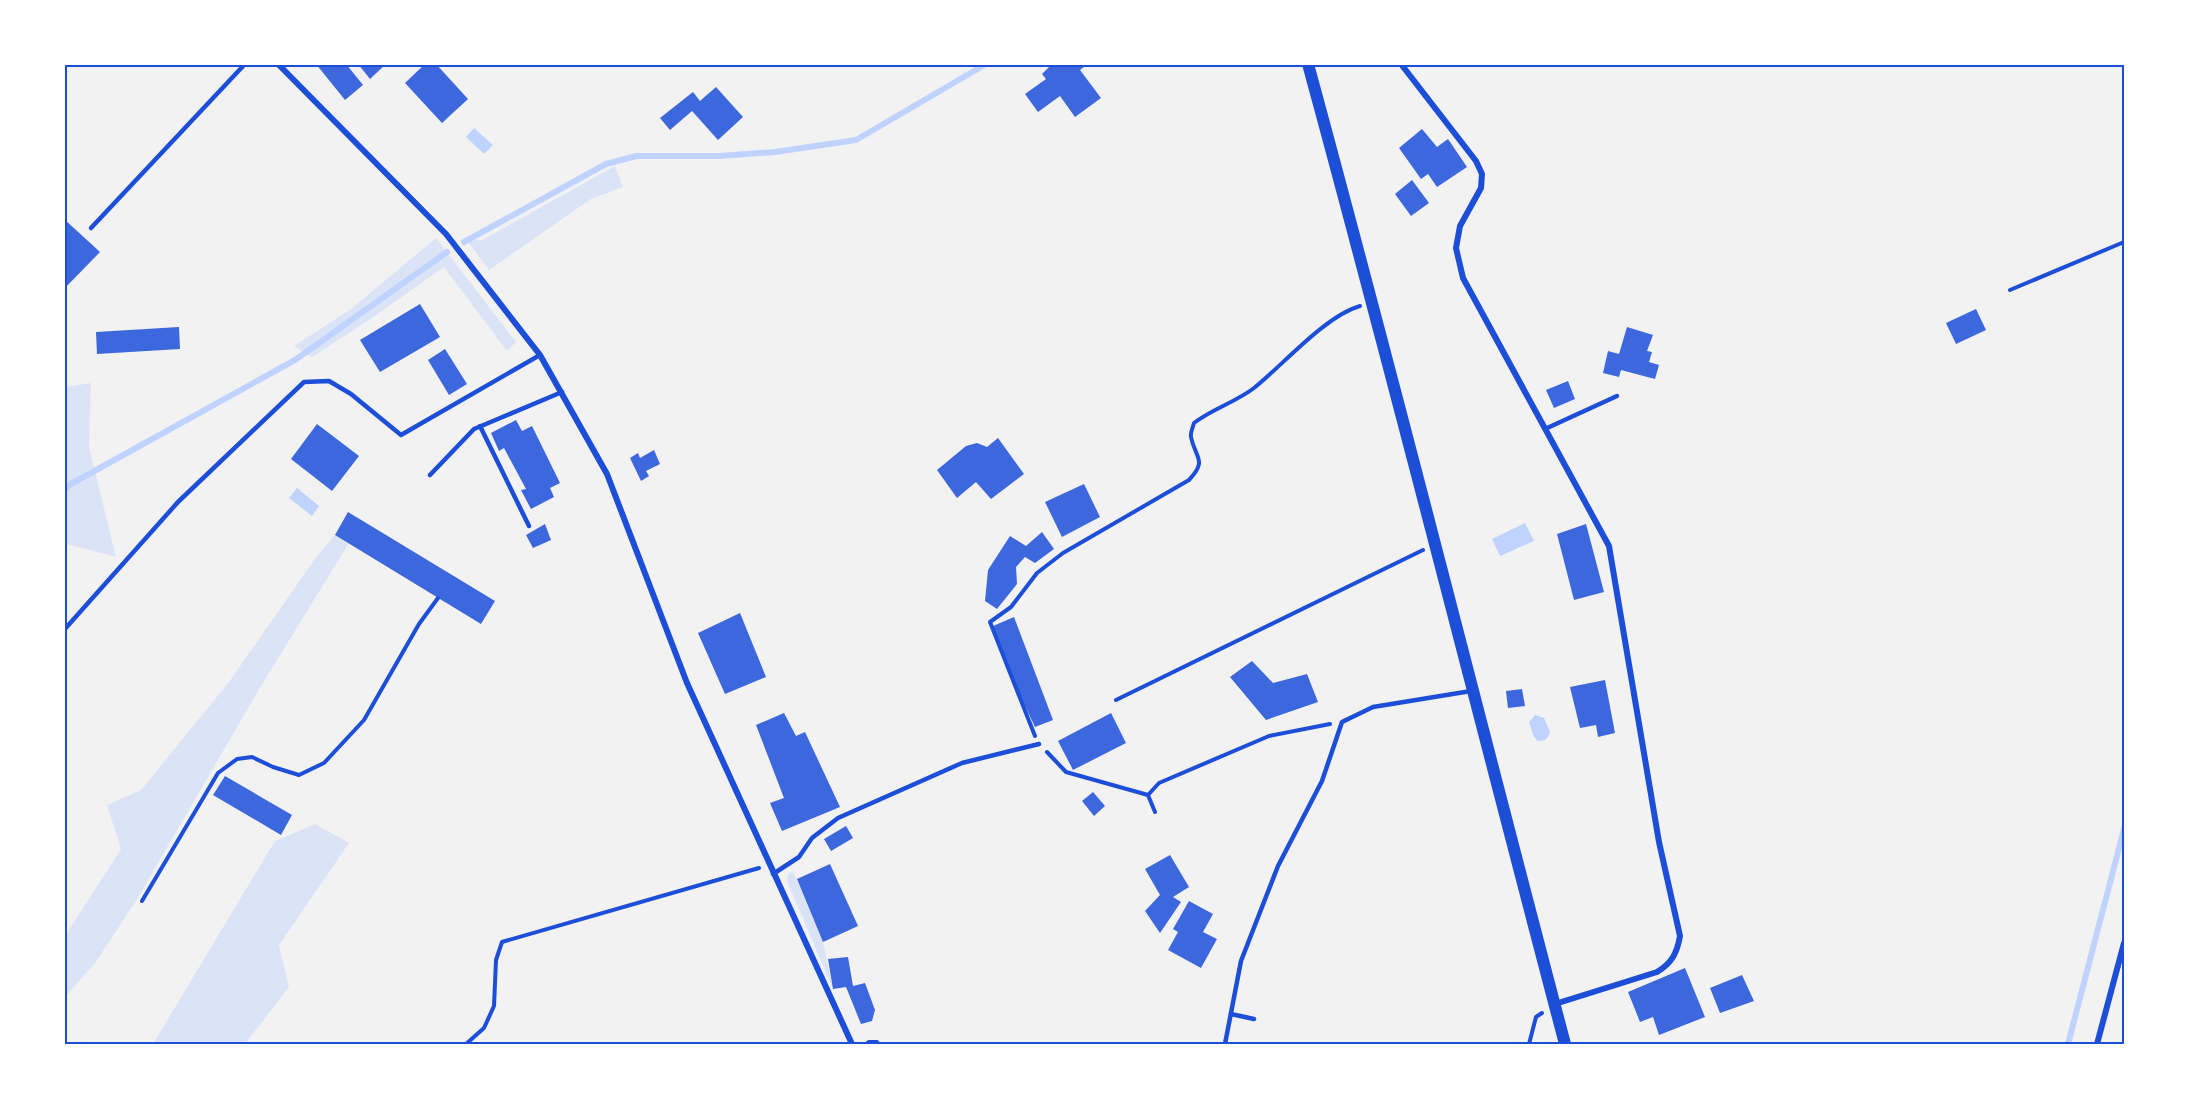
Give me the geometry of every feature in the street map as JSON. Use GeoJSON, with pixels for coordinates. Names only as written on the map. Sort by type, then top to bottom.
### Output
{"type":"FeatureCollection","features":[{"type":"Feature","properties":{"kind":"main road"},"geometry":{"type":"LineString","coordinates":[[1308,64],[1373,302],[1470,691],[1564,1044]]}},
{"type":"Feature","properties":{"kind":"street"},"geometry":{"type":"LineString","coordinates":[[278,64],[446,234],[540,355],[562,392],[607,474],[687,683],[852,1044]]}},
{"type":"Feature","properties":{"kind":"street"},"geometry":{"type":"LineString","coordinates":[[1401,64],[1476,161],[1482,174],[1481,188],[1460,226],[1456,248],[1463,278],[1609,546],[1659,842],[1680,936],[1677,951],[1668,965],[1657,972],[1554,1004]]}},
{"type":"Feature","properties":{"kind":"street"},"geometry":{"type":"LineString","coordinates":[[2097,1044],[2124,943]]}},
{"type":"Feature","properties":{"kind":"lane"},"geometry":{"type":"LineString","coordinates":[[91,228],[245,64]]}},
{"type":"Feature","properties":{"kind":"lane"},"geometry":{"type":"LineString","coordinates":[[64,630],[178,502],[304,382],[329,381],[351,394],[401,435],[540,355]]}},
{"type":"Feature","properties":{"kind":"lane"},"geometry":{"type":"LineString","coordinates":[[430,475],[474,429],[562,392]]}},
{"type":"Feature","properties":{"kind":"lane"},"geometry":{"type":"LineString","coordinates":[[1545,429],[1617,396]]}},
{"type":"Feature","properties":{"kind":"lane"},"geometry":{"type":"LineString","coordinates":[[480,426],[529,526]]}},
{"type":"Feature","properties":{"kind":"lane"},"geometry":{"type":"LineString","coordinates":[[1225,1044],[1241,961],[1278,866],[1322,782],[1342,722],[1373,707],[1470,691]]}},
{"type":"Feature","properties":{"kind":"lane"},"geometry":{"type":"LineString","coordinates":[[773,874],[799,857],[812,838],[838,818],[962,763],[1039,744]]}},
{"type":"Feature","properties":{"kind":"lane"},"geometry":{"type":"LineString","coordinates":[[1231,1014],[1254,1019]]}},
{"type":"Feature","properties":{"kind":"path"},"geometry":{"type":"LineString","coordinates":[[2010,290],[2124,242]]}},
{"type":"Feature","properties":{"kind":"path"},"geometry":{"type":"LineString","coordinates":[[1148,795],[1066,772],[1039,744],[1012,682],[990,622],[1011,607],[1037,573],[1063,553],[1189,480],[1198,471],[1200,459],[1191,436],[1194,423],[1252,389],[1311,338],[1349,309],[1373,302]]}},
{"type":"Feature","properties":{"kind":"path"},"geometry":{"type":"LineString","coordinates":[[1116,700],[1414,554],[1435,546]]}},
{"type":"Feature","properties":{"kind":"path"},"geometry":{"type":"LineString","coordinates":[[142,901],[218,773],[237,759],[252,756],[273,767],[299,775],[324,763],[364,720],[419,624],[438,597]]}},
{"type":"Feature","properties":{"kind":"path"},"geometry":{"type":"LineString","coordinates":[[1148,795],[1159,783],[1269,736],[1342,722]]}},
{"type":"Feature","properties":{"kind":"path"},"geometry":{"type":"LineString","coordinates":[[1148,795],[1155,812]]}},
{"type":"Feature","properties":{"kind":"path"},"geometry":{"type":"LineString","coordinates":[[466,1044],[484,1028],[494,1006],[496,960],[502,942],[769,865]]}},
{"type":"Feature","properties":{"kind":"path"},"geometry":{"type":"LineString","coordinates":[[1528,1044],[1536,1017],[1554,1004]]}},
{"type":"Feature","properties":{"kind":"path"},"geometry":{"type":"LineString","coordinates":[[866,1044],[869,1042],[878,1044]]}},
{"type":"Feature","properties":{"kind":"shaded area"},"geometry":{"type":"Polygon","coordinates":[[[615,166],[623,187],[591,199],[489,270],[465,238],[482,240],[615,166]]]}},
{"type":"Feature","properties":{"kind":"shaded area"},"geometry":{"type":"Polygon","coordinates":[[[436,238],[516,342],[507,351],[444,267],[312,357],[294,346],[351,309],[436,238]]]}},
{"type":"Feature","properties":{"kind":"shaded area"},"geometry":{"type":"Polygon","coordinates":[[[91,383],[89,447],[116,557],[67,544],[65,547],[65,387],[91,383]]]}},
{"type":"Feature","properties":{"kind":"shaded area"},"geometry":{"type":"Polygon","coordinates":[[[335,535],[349,543],[261,686],[134,904],[95,963],[65,997],[65,936],[121,849],[107,805],[141,790],[229,682],[317,556],[335,535]]]}},
{"type":"Feature","properties":{"kind":"shaded area"},"geometry":{"type":"Polygon","coordinates":[[[315,824],[349,843],[279,945],[289,987],[245,1044],[153,1044],[275,841],[315,824]]]}},
{"type":"Feature","properties":{"kind":"shaded area"},"geometry":{"type":"Polygon","coordinates":[[[793,871],[823,942],[833,989],[787,881],[788,875],[793,871]]]}},
{"type":"Feature","properties":{"kind":"water"},"geometry":{"type":"Polygon","coordinates":[[[474,128],[493,145],[484,154],[466,137],[474,128]]]}},
{"type":"Feature","properties":{"kind":"water"},"geometry":{"type":"Polygon","coordinates":[[[297,488],[319,506],[312,516],[289,498],[297,488]]]}},
{"type":"Feature","properties":{"kind":"water"},"geometry":{"type":"Polygon","coordinates":[[[1525,523],[1534,541],[1500,556],[1492,539],[1525,523]]]}},
{"type":"Feature","properties":{"kind":"water"},"geometry":{"type":"Polygon","coordinates":[[[1535,715],[1544,718],[1550,732],[1543,740],[1538,741],[1534,737],[1529,722],[1535,715]]]}},
{"type":"Feature","properties":{"kind":"building"},"geometry":{"type":"Polygon","coordinates":[[[316,64],[346,64],[363,85],[345,100],[316,64]]]}},
{"type":"Feature","properties":{"kind":"building"},"geometry":{"type":"Polygon","coordinates":[[[358,64],[386,64],[370,79],[358,64]]]}},
{"type":"Feature","properties":{"kind":"building"},"geometry":{"type":"Polygon","coordinates":[[[425,64],[436,64],[468,99],[442,123],[405,83],[425,64]]]}},
{"type":"Feature","properties":{"kind":"building"},"geometry":{"type":"Polygon","coordinates":[[[1052,64],[1088,64],[1080,70],[1101,98],[1075,117],[1060,96],[1038,112],[1025,94],[1046,79],[1042,74],[1052,64]]]}},
{"type":"Feature","properties":{"kind":"building"},"geometry":{"type":"Polygon","coordinates":[[[716,87],[743,117],[718,140],[692,111],[670,130],[660,118],[693,92],[700,101],[716,87]]]}},
{"type":"Feature","properties":{"kind":"building"},"geometry":{"type":"Polygon","coordinates":[[[1422,129],[1437,147],[1448,139],[1467,167],[1437,187],[1428,174],[1421,179],[1399,148],[1422,129]]]}},
{"type":"Feature","properties":{"kind":"building"},"geometry":{"type":"Polygon","coordinates":[[[1412,180],[1429,203],[1411,216],[1395,194],[1412,180]]]}},
{"type":"Feature","properties":{"kind":"building"},"geometry":{"type":"Polygon","coordinates":[[[64,219],[100,252],[64,289],[64,219]]]}},
{"type":"Feature","properties":{"kind":"building"},"geometry":{"type":"Polygon","coordinates":[[[420,304],[440,337],[380,372],[360,340],[420,304]]]}},
{"type":"Feature","properties":{"kind":"building"},"geometry":{"type":"Polygon","coordinates":[[[1976,309],[1986,330],[1956,344],[1946,323],[1976,309]]]}},
{"type":"Feature","properties":{"kind":"building"},"geometry":{"type":"Polygon","coordinates":[[[179,327],[180,349],[97,354],[96,332],[179,327]]]}},
{"type":"Feature","properties":{"kind":"building"},"geometry":{"type":"Polygon","coordinates":[[[1627,327],[1653,335],[1647,351],[1652,352],[1649,362],[1659,365],[1655,379],[1621,370],[1619,377],[1603,373],[1608,351],[1619,354],[1627,327]]]}},
{"type":"Feature","properties":{"kind":"building"},"geometry":{"type":"Polygon","coordinates":[[[445,349],[467,384],[449,395],[428,360],[445,349]]]}},
{"type":"Feature","properties":{"kind":"building"},"geometry":{"type":"Polygon","coordinates":[[[1568,381],[1575,399],[1554,408],[1546,390],[1568,381]]]}},
{"type":"Feature","properties":{"kind":"building"},"geometry":{"type":"Polygon","coordinates":[[[516,420],[522,431],[532,426],[560,483],[550,488],[554,497],[531,509],[521,490],[526,489],[504,448],[499,451],[491,433],[516,420]]]}},
{"type":"Feature","properties":{"kind":"building"},"geometry":{"type":"Polygon","coordinates":[[[317,424],[359,456],[332,491],[291,459],[317,424]]]}},
{"type":"Feature","properties":{"kind":"building"},"geometry":{"type":"Polygon","coordinates":[[[998,438],[1024,474],[991,499],[976,482],[957,498],[937,470],[966,446],[977,443],[987,447],[998,438]]]}},
{"type":"Feature","properties":{"kind":"building"},"geometry":{"type":"Polygon","coordinates":[[[654,450],[660,464],[646,471],[649,476],[641,481],[630,458],[638,453],[640,458],[654,450]]]}},
{"type":"Feature","properties":{"kind":"building"},"geometry":{"type":"Polygon","coordinates":[[[1084,484],[1100,517],[1062,537],[1045,502],[1084,484]]]}},
{"type":"Feature","properties":{"kind":"building"},"geometry":{"type":"Polygon","coordinates":[[[348,512],[495,601],[481,624],[335,535],[348,512]]]}},
{"type":"Feature","properties":{"kind":"building"},"geometry":{"type":"Polygon","coordinates":[[[545,524],[551,540],[533,548],[526,535],[545,524]]]}},
{"type":"Feature","properties":{"kind":"building"},"geometry":{"type":"Polygon","coordinates":[[[1586,524],[1604,592],[1574,600],[1557,534],[1586,524]]]}},
{"type":"Feature","properties":{"kind":"building"},"geometry":{"type":"Polygon","coordinates":[[[1042,532],[1054,549],[1035,563],[1025,557],[1016,567],[1017,584],[997,609],[985,601],[988,570],[1010,536],[1026,546],[1042,532]]]}},
{"type":"Feature","properties":{"kind":"building"},"geometry":{"type":"Polygon","coordinates":[[[740,613],[766,677],[725,694],[698,633],[740,613]]]}},
{"type":"Feature","properties":{"kind":"building"},"geometry":{"type":"Polygon","coordinates":[[[1014,617],[1053,720],[1035,727],[1017,689],[993,626],[1014,617]]]}},
{"type":"Feature","properties":{"kind":"building"},"geometry":{"type":"Polygon","coordinates":[[[1252,661],[1273,683],[1307,674],[1318,702],[1266,720],[1230,677],[1252,661]]]}},
{"type":"Feature","properties":{"kind":"building"},"geometry":{"type":"Polygon","coordinates":[[[1605,680],[1615,733],[1598,737],[1596,725],[1580,728],[1570,687],[1605,680]]]}},
{"type":"Feature","properties":{"kind":"building"},"geometry":{"type":"Polygon","coordinates":[[[1522,689],[1525,706],[1508,708],[1506,691],[1522,689]]]}},
{"type":"Feature","properties":{"kind":"building"},"geometry":{"type":"Polygon","coordinates":[[[784,713],[796,736],[805,732],[840,807],[782,831],[770,803],[784,798],[756,725],[784,713]]]}},
{"type":"Feature","properties":{"kind":"building"},"geometry":{"type":"Polygon","coordinates":[[[1111,713],[1126,743],[1073,770],[1058,741],[1111,713]]]}},
{"type":"Feature","properties":{"kind":"building"},"geometry":{"type":"Polygon","coordinates":[[[225,776],[292,815],[281,835],[213,795],[225,776]]]}},
{"type":"Feature","properties":{"kind":"building"},"geometry":{"type":"Polygon","coordinates":[[[1093,792],[1105,806],[1094,816],[1082,801],[1093,792]]]}},
{"type":"Feature","properties":{"kind":"building"},"geometry":{"type":"Polygon","coordinates":[[[846,826],[853,838],[831,851],[824,839],[846,826]]]}},
{"type":"Feature","properties":{"kind":"building"},"geometry":{"type":"Polygon","coordinates":[[[1170,855],[1189,887],[1173,897],[1181,902],[1160,933],[1145,911],[1160,895],[1145,869],[1170,855]]]}},
{"type":"Feature","properties":{"kind":"building"},"geometry":{"type":"Polygon","coordinates":[[[830,864],[858,926],[823,942],[797,879],[830,864]]]}},
{"type":"Feature","properties":{"kind":"building"},"geometry":{"type":"Polygon","coordinates":[[[1189,901],[1213,914],[1203,932],[1217,939],[1201,968],[1168,950],[1178,932],[1173,929],[1189,901]]]}},
{"type":"Feature","properties":{"kind":"building"},"geometry":{"type":"Polygon","coordinates":[[[848,957],[853,986],[865,983],[875,1010],[872,1021],[861,1024],[846,987],[833,989],[828,959],[848,957]]]}},
{"type":"Feature","properties":{"kind":"building"},"geometry":{"type":"Polygon","coordinates":[[[1685,968],[1705,1017],[1659,1035],[1653,1017],[1640,1022],[1628,992],[1685,968]]]}},
{"type":"Feature","properties":{"kind":"building"},"geometry":{"type":"Polygon","coordinates":[[[1742,975],[1754,1001],[1720,1013],[1710,988],[1742,975]]]}},
{"type":"Feature","properties":{"kind":"waterway"},"geometry":{"type":"LineString","coordinates":[[464,242],[606,164],[636,156],[719,156],[775,152],[856,140],[986,64]]}},
{"type":"Feature","properties":{"kind":"waterway"},"geometry":{"type":"LineString","coordinates":[[64,491],[69,485],[295,360],[447,252]]}},
{"type":"Feature","properties":{"kind":"waterway"},"geometry":{"type":"LineString","coordinates":[[2068,1044],[2124,829]]}}]}
